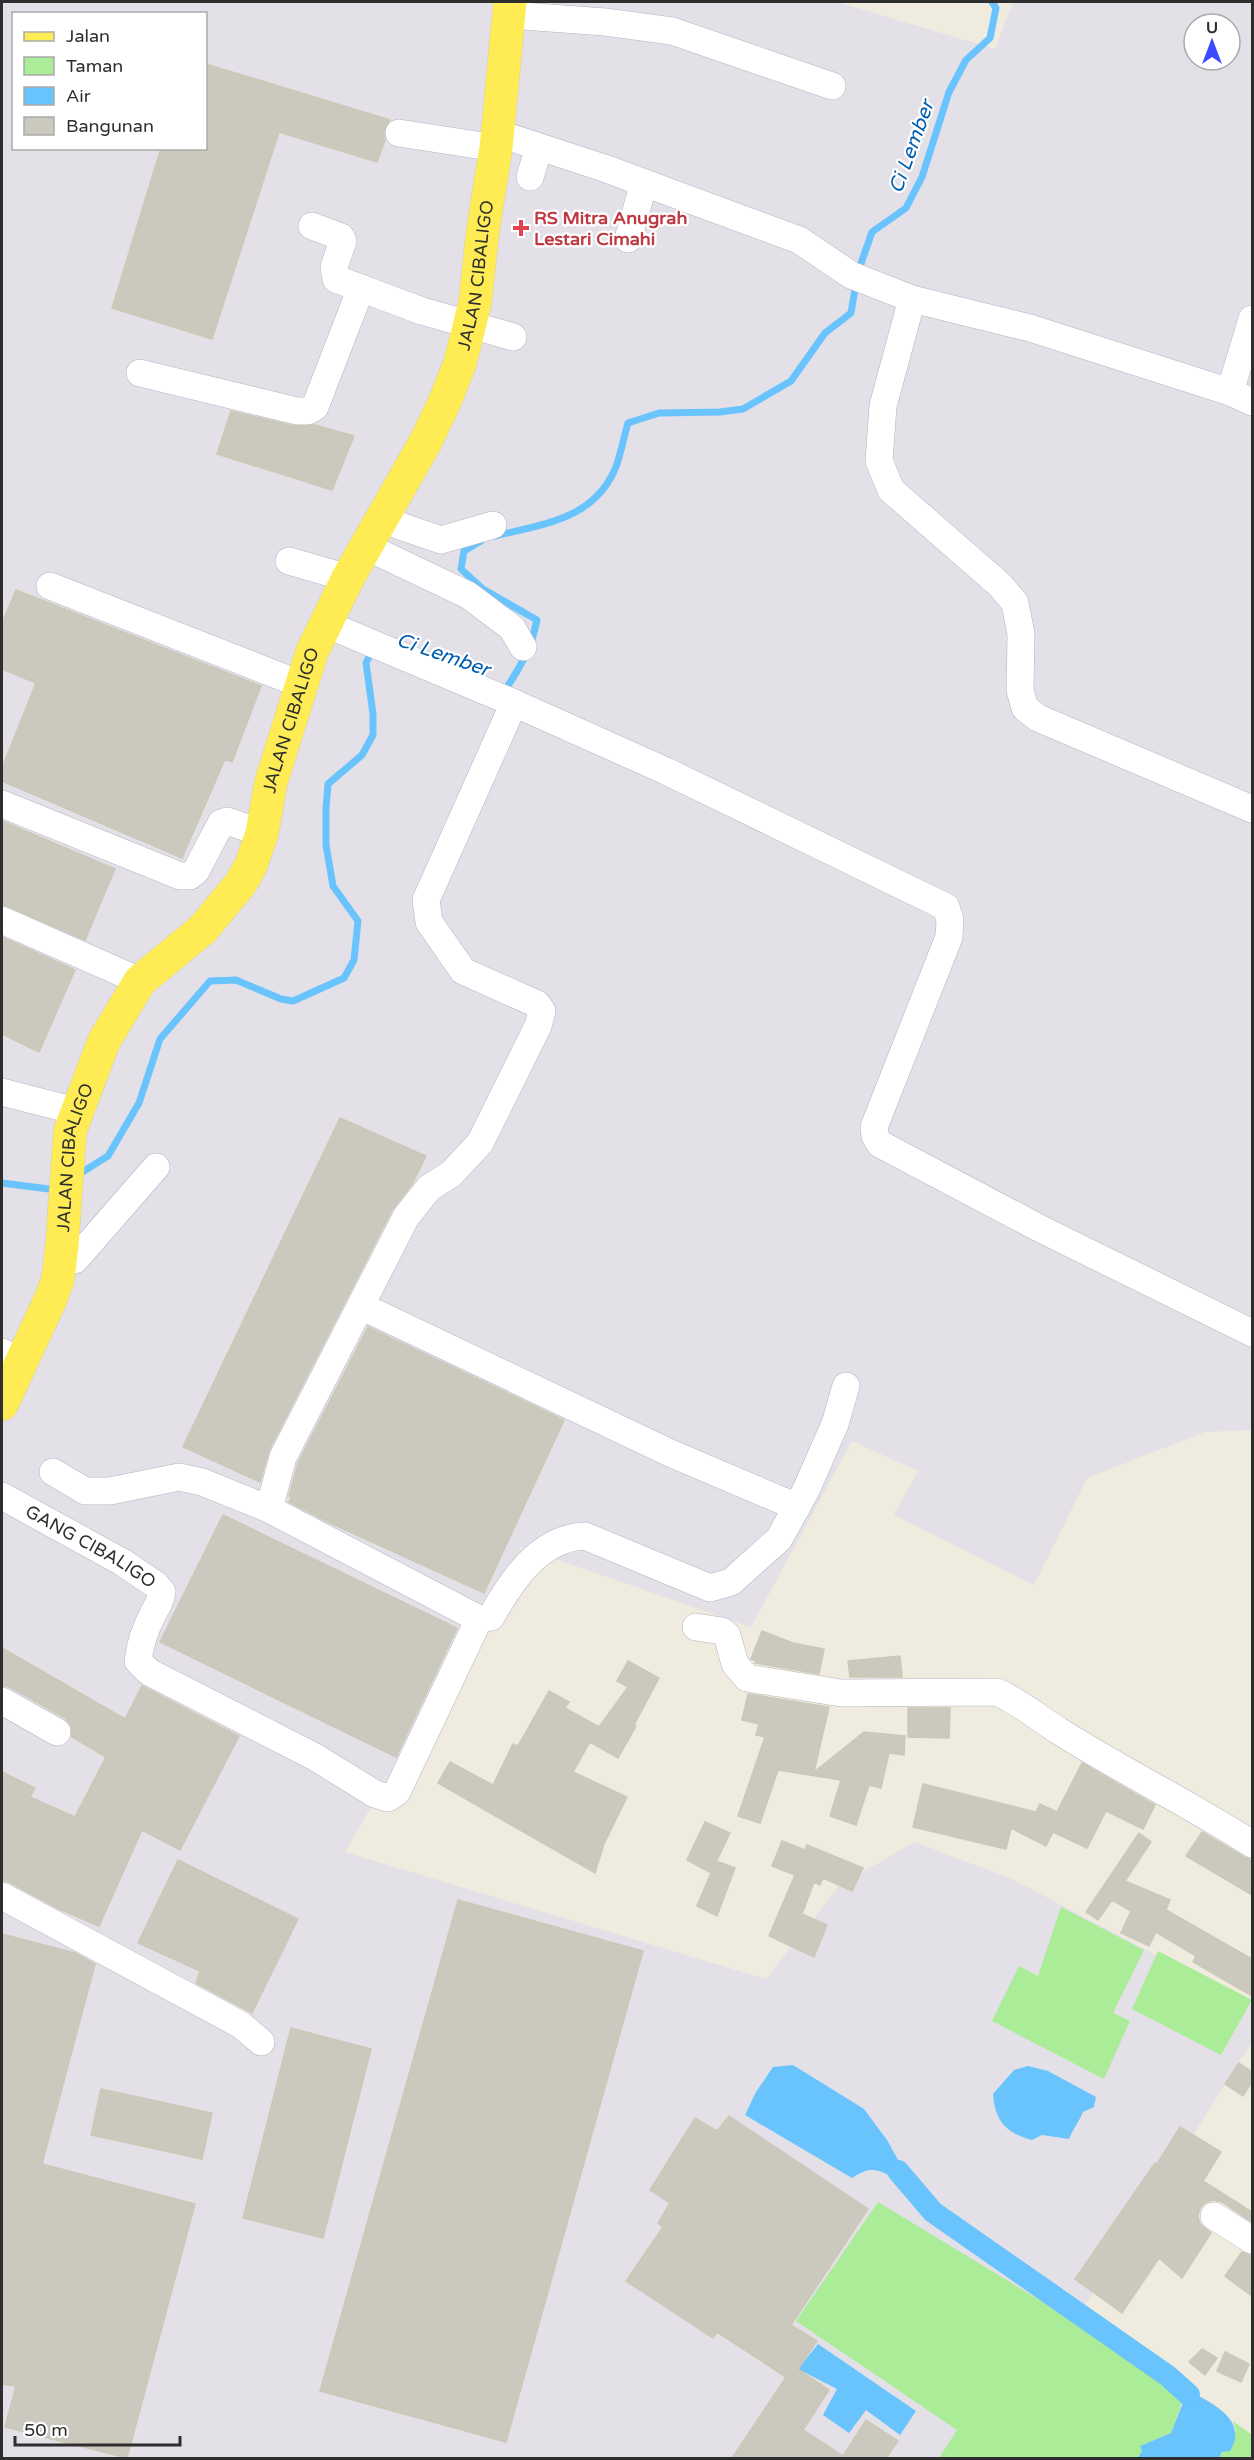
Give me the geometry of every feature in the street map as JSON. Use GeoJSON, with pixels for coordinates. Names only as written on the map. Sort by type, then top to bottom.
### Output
{"type":"FeatureCollection","features":[{"type":"Feature","properties":{"kind":"main road","name":"JALAN CIBALIGO"},"geometry":{"type":"LineString","coordinates":[[2,1404],[11,1357],[51,1298],[61,1261],[70,1131],[104,1041],[140,981],[203,929],[225,904],[251,865],[262,833],[271,782],[300,684],[348,578],[426,441],[460,363],[471,324],[496,141],[509,8]]}},
{"type":"Feature","properties":{"kind":"street"},"geometry":{"type":"LineString","coordinates":[[509,8],[672,31],[832,86]]}},
{"type":"Feature","properties":{"kind":"street"},"geometry":{"type":"LineString","coordinates":[[399,134],[496,141],[539,147],[799,240],[858,278],[912,299],[1030,328],[1241,397],[1252,319]]}},
{"type":"Feature","properties":{"kind":"street"},"geometry":{"type":"LineString","coordinates":[[530,177],[539,147]]}},
{"type":"Feature","properties":{"kind":"street"},"geometry":{"type":"LineString","coordinates":[[628,239],[644,183]]}},
{"type":"Feature","properties":{"kind":"street"},"geometry":{"type":"LineString","coordinates":[[312,226],[341,237],[343,245],[334,267],[336,279],[422,311],[513,337]]}},
{"type":"Feature","properties":{"kind":"street"},"geometry":{"type":"LineString","coordinates":[[140,373],[297,411],[308,411],[315,407],[361,288]]}},
{"type":"Feature","properties":{"kind":"street"},"geometry":{"type":"LineString","coordinates":[[912,299],[883,406],[879,461],[891,490],[1000,585],[1015,603],[1021,634],[1020,690],[1025,708],[1038,718],[1252,809]]}},
{"type":"Feature","properties":{"kind":"street"},"geometry":{"type":"LineString","coordinates":[[381,517],[441,540],[493,525]]}},
{"type":"Feature","properties":{"kind":"street"},"geometry":{"type":"LineString","coordinates":[[365,546],[468,595],[512,628],[523,647]]}},
{"type":"Feature","properties":{"kind":"street"},"geometry":{"type":"LineString","coordinates":[[289,561],[348,578]]}},
{"type":"Feature","properties":{"kind":"street"},"geometry":{"type":"LineString","coordinates":[[50,586],[300,684]]}},
{"type":"Feature","properties":{"kind":"street"},"geometry":{"type":"LineString","coordinates":[[326,624],[514,703],[666,771],[946,908],[950,920],[949,937],[874,1127],[875,1136],[880,1144],[1039,1228],[1252,1333]]}},
{"type":"Feature","properties":{"kind":"street"},"geometry":{"type":"LineString","coordinates":[[268,1509],[284,1457],[406,1217],[417,1200],[429,1188],[451,1174],[480,1143],[528,1047],[542,1011],[532,1000],[463,971],[429,922],[426,900],[514,703]]}},
{"type":"Feature","properties":{"kind":"street"},"geometry":{"type":"LineString","coordinates":[[2,804],[180,876],[190,876],[196,871],[221,823],[227,821],[262,833]]}},
{"type":"Feature","properties":{"kind":"street"},"geometry":{"type":"LineString","coordinates":[[2,920],[140,981]]}},
{"type":"Feature","properties":{"kind":"street"},"geometry":{"type":"LineString","coordinates":[[2,1092],[76,1111]]}},
{"type":"Feature","properties":{"kind":"street"},"geometry":{"type":"LineString","coordinates":[[61,1261],[75,1260],[156,1167]]}},
{"type":"Feature","properties":{"kind":"street"},"geometry":{"type":"LineString","coordinates":[[361,1306],[670,1453],[797,1507]]}},
{"type":"Feature","properties":{"kind":"street"},"geometry":{"type":"LineString","coordinates":[[53,1472],[86,1491],[110,1491],[179,1477],[202,1482],[268,1509],[479,1619],[491,1617],[524,1567],[551,1544],[571,1536],[585,1536],[710,1588],[731,1582],[779,1539],[797,1507],[835,1424],[846,1386]]}},
{"type":"Feature","properties":{"kind":"street","name":"GANG CIBALIGO"},"geometry":{"type":"LineString","coordinates":[[2,1496],[122,1562],[156,1585],[162,1592],[161,1603],[153,1612],[141,1643],[138,1661],[149,1672],[315,1757],[375,1794],[388,1798],[397,1792],[479,1619]]}},
{"type":"Feature","properties":{"kind":"street"},"geometry":{"type":"LineString","coordinates":[[696,1627],[722,1631],[727,1635],[735,1664],[747,1678],[841,1693],[997,1692],[1012,1698],[1058,1731],[1209,1816],[1252,1844]]}},
{"type":"Feature","properties":{"kind":"street"},"geometry":{"type":"LineString","coordinates":[[2,1701],[57,1732]]}},
{"type":"Feature","properties":{"kind":"street"},"geometry":{"type":"LineString","coordinates":[[2,1896],[241,2025],[261,2042]]}},
{"type":"Feature","properties":{"kind":"street"},"geometry":{"type":"LineString","coordinates":[[1214,2216],[1252,2240]]}},
{"type":"Feature","properties":{"kind":"shaded area"},"geometry":{"type":"Polygon","coordinates":[[[2,2],[837,2],[995,49],[1013,2],[1252,2],[1252,1430],[1205,1432],[1087,1478],[1034,1585],[894,1515],[918,1471],[852,1441],[751,1627],[521,1547],[345,1852],[766,1979],[840,1885],[915,1842],[1014,1880],[1252,2006],[1252,2042],[1087,2302],[949,2458],[2,2458],[2,2]]]}},
{"type":"Feature","properties":{"kind":"green space"},"geometry":{"type":"Polygon","coordinates":[[[1061,1907],[1144,1950],[1113,2013],[1130,2021],[1104,2079],[992,2021],[1019,1966],[1038,1976],[1061,1907]]]}},
{"type":"Feature","properties":{"kind":"green space"},"geometry":{"type":"Polygon","coordinates":[[[1158,1951],[1252,2000],[1221,2055],[1132,2009],[1158,1951]]]}},
{"type":"Feature","properties":{"kind":"green space"},"geometry":{"type":"Polygon","coordinates":[[[878,2202],[1189,2395],[1184,2397],[1171,2433],[1140,2446],[1142,2451],[1138,2456],[1140,2458],[939,2458],[957,2430],[796,2321],[878,2202]]]}},
{"type":"Feature","properties":{"kind":"green space"},"geometry":{"type":"Polygon","coordinates":[[[1233,2421],[1252,2435],[1252,2458],[1219,2458],[1236,2431],[1233,2421]]]}},
{"type":"Feature","properties":{"kind":"water"},"geometry":{"type":"Polygon","coordinates":[[[793,2065],[864,2109],[887,2140],[902,2167],[893,2177],[867,2170],[852,2178],[745,2115],[756,2092],[773,2067],[793,2065]]]}},
{"type":"Feature","properties":{"kind":"water"},"geometry":{"type":"Polygon","coordinates":[[[1028,2066],[1048,2071],[1096,2097],[1094,2107],[1083,2112],[1069,2139],[1042,2135],[1032,2140],[1015,2134],[999,2119],[993,2094],[1014,2070],[1028,2066]]]}},
{"type":"Feature","properties":{"kind":"water"},"geometry":{"type":"Polygon","coordinates":[[[818,2344],[916,2411],[900,2435],[866,2410],[849,2433],[823,2415],[837,2389],[798,2369],[818,2344]]]}},
{"type":"Feature","properties":{"kind":"water"},"geometry":{"type":"Polygon","coordinates":[[[1194,2393],[1220,2409],[1232,2423],[1235,2440],[1230,2451],[1222,2452],[1219,2458],[1138,2457],[1142,2451],[1140,2446],[1171,2433],[1185,2397],[1194,2393]]]}},
{"type":"Feature","properties":{"kind":"building"},"geometry":{"type":"Polygon","coordinates":[[[207,64],[390,120],[384,130],[385,140],[377,162],[279,132],[212,339],[112,308],[160,150],[207,150],[207,64]]]}},
{"type":"Feature","properties":{"kind":"building"},"geometry":{"type":"Polygon","coordinates":[[[231,411],[294,426],[315,425],[354,436],[332,490],[217,454],[231,411]]]}},
{"type":"Feature","properties":{"kind":"building"},"geometry":{"type":"Polygon","coordinates":[[[16,590],[261,686],[232,762],[225,759],[182,858],[2,781],[2,768],[36,683],[2,669],[2,623],[16,590]]]}},
{"type":"Feature","properties":{"kind":"building"},"geometry":{"type":"Polygon","coordinates":[[[2,821],[115,869],[85,940],[2,904],[2,821]]]}},
{"type":"Feature","properties":{"kind":"building"},"geometry":{"type":"Polygon","coordinates":[[[2,937],[75,970],[39,1052],[2,1034],[2,937]]]}},
{"type":"Feature","properties":{"kind":"building"},"geometry":{"type":"Polygon","coordinates":[[[340,1118],[426,1156],[412,1184],[392,1210],[269,1450],[260,1482],[183,1447],[340,1118]]]}},
{"type":"Feature","properties":{"kind":"building"},"geometry":{"type":"Polygon","coordinates":[[[368,1327],[564,1420],[484,1593],[289,1502],[298,1463],[368,1327]]]}},
{"type":"Feature","properties":{"kind":"building"},"geometry":{"type":"Polygon","coordinates":[[[223,1515],[457,1628],[396,1757],[160,1642],[223,1515]]]}},
{"type":"Feature","properties":{"kind":"building"},"geometry":{"type":"Polygon","coordinates":[[[762,1631],[793,1643],[824,1649],[819,1674],[755,1663],[756,1661],[751,1659],[762,1631]]]}},
{"type":"Feature","properties":{"kind":"building"},"geometry":{"type":"Polygon","coordinates":[[[2,1648],[125,1719],[142,1686],[239,1736],[180,1850],[142,1830],[99,1926],[2,1880],[2,1772],[35,1788],[30,1797],[75,1817],[106,1757],[72,1737],[71,1725],[65,1718],[10,1687],[2,1685],[2,1648]]]}},
{"type":"Feature","properties":{"kind":"building"},"geometry":{"type":"Polygon","coordinates":[[[900,1656],[902,1677],[850,1677],[848,1661],[900,1656]]]}},
{"type":"Feature","properties":{"kind":"building"},"geometry":{"type":"Polygon","coordinates":[[[628,1661],[659,1678],[634,1725],[636,1726],[618,1758],[590,1742],[573,1772],[627,1797],[604,1844],[595,1873],[438,1783],[450,1762],[493,1785],[513,1744],[518,1746],[549,1691],[569,1702],[565,1708],[599,1727],[628,1687],[617,1681],[628,1661]]]}},
{"type":"Feature","properties":{"kind":"building"},"geometry":{"type":"Polygon","coordinates":[[[748,1694],[829,1707],[814,1772],[864,1732],[905,1736],[904,1755],[889,1753],[881,1788],[869,1785],[856,1825],[830,1816],[841,1780],[778,1770],[760,1823],[738,1816],[765,1737],[756,1735],[759,1724],[742,1720],[748,1694]]]}},
{"type":"Feature","properties":{"kind":"building"},"geometry":{"type":"Polygon","coordinates":[[[908,1708],[950,1708],[949,1738],[908,1737],[908,1708]]]}},
{"type":"Feature","properties":{"kind":"building"},"geometry":{"type":"Polygon","coordinates":[[[1082,1763],[1155,1805],[1143,1829],[1106,1811],[1087,1848],[1053,1832],[1046,1846],[1011,1828],[1006,1849],[913,1827],[923,1784],[1036,1812],[1040,1804],[1057,1812],[1082,1763]]]}},
{"type":"Feature","properties":{"kind":"building"},"geometry":{"type":"Polygon","coordinates":[[[705,1822],[730,1833],[711,1873],[687,1860],[705,1822]]]}},
{"type":"Feature","properties":{"kind":"building"},"geometry":{"type":"Polygon","coordinates":[[[1202,1832],[1252,1860],[1252,1895],[1186,1856],[1202,1832]]]}},
{"type":"Feature","properties":{"kind":"building"},"geometry":{"type":"Polygon","coordinates":[[[1139,1833],[1151,1842],[1125,1881],[1170,1900],[1166,1910],[1252,1959],[1252,1996],[1193,1962],[1196,1956],[1156,1932],[1149,1946],[1121,1933],[1131,1911],[1112,1900],[1098,1920],[1086,1912],[1139,1833]]]}},
{"type":"Feature","properties":{"kind":"building"},"geometry":{"type":"Polygon","coordinates":[[[782,1841],[805,1850],[807,1845],[863,1868],[852,1891],[823,1878],[820,1885],[814,1882],[802,1914],[827,1925],[814,1957],[769,1936],[795,1875],[772,1866],[782,1841]]]}},
{"type":"Feature","properties":{"kind":"building"},"geometry":{"type":"Polygon","coordinates":[[[178,1860],[298,1919],[252,2013],[196,1983],[200,1971],[138,1943],[178,1860]]]}},
{"type":"Feature","properties":{"kind":"building"},"geometry":{"type":"Polygon","coordinates":[[[716,1861],[735,1868],[717,1916],[697,1906],[716,1861]]]}},
{"type":"Feature","properties":{"kind":"building"},"geometry":{"type":"Polygon","coordinates":[[[458,1900],[643,1951],[506,2442],[320,2391],[458,1900]]]}},
{"type":"Feature","properties":{"kind":"building"},"geometry":{"type":"Polygon","coordinates":[[[2,1934],[75,1953],[95,1964],[42,2164],[195,2204],[127,2458],[5,2427],[16,2386],[2,2384],[2,1934]]]}},
{"type":"Feature","properties":{"kind":"building"},"geometry":{"type":"Polygon","coordinates":[[[291,2028],[371,2049],[323,2238],[243,2218],[291,2028]]]}},
{"type":"Feature","properties":{"kind":"building"},"geometry":{"type":"Polygon","coordinates":[[[1239,2063],[1252,2072],[1252,2082],[1243,2096],[1225,2084],[1239,2063]]]}},
{"type":"Feature","properties":{"kind":"building"},"geometry":{"type":"Polygon","coordinates":[[[101,2089],[212,2113],[202,2159],[91,2135],[101,2089]]]}},
{"type":"Feature","properties":{"kind":"building"},"geometry":{"type":"Polygon","coordinates":[[[729,2116],[868,2209],[791,2325],[817,2341],[798,2369],[829,2390],[803,2430],[843,2456],[866,2420],[898,2441],[886,2458],[732,2458],[786,2377],[717,2332],[713,2338],[626,2281],[663,2227],[658,2223],[670,2203],[650,2190],[695,2118],[717,2131],[729,2116]]]}},
{"type":"Feature","properties":{"kind":"building"},"geometry":{"type":"Polygon","coordinates":[[[1180,2127],[1221,2152],[1203,2181],[1252,2212],[1252,2222],[1222,2202],[1214,2200],[1206,2202],[1200,2208],[1198,2216],[1200,2224],[1211,2233],[1182,2278],[1159,2258],[1122,2313],[1075,2279],[1155,2163],[1157,2164],[1180,2127]]]}},
{"type":"Feature","properties":{"kind":"building"},"geometry":{"type":"Polygon","coordinates":[[[1242,2252],[1252,2256],[1252,2296],[1225,2276],[1242,2252]]]}},
{"type":"Feature","properties":{"kind":"building"},"geometry":{"type":"Polygon","coordinates":[[[1202,2349],[1217,2358],[1205,2375],[1189,2362],[1202,2349]]]}},
{"type":"Feature","properties":{"kind":"building"},"geometry":{"type":"Polygon","coordinates":[[[1225,2352],[1249,2364],[1241,2382],[1217,2371],[1225,2352]]]}},
{"type":"Feature","properties":{"kind":"waterway","name":"Ci Lember"},"geometry":{"type":"LineString","coordinates":[[858,272],[872,232],[906,208],[922,177],[949,92],[966,60],[990,38],[996,8],[992,2]]}},
{"type":"Feature","properties":{"kind":"waterway","name":"Ci Lember"},"geometry":{"type":"LineString","coordinates":[[495,536],[567,516],[583,508],[596,497],[608,482],[617,464],[628,423],[659,413],[720,412],[743,409],[791,381],[825,333],[851,313],[856,283]]}},
{"type":"Feature","properties":{"kind":"waterway","name":"Ci Lember"},"geometry":{"type":"LineString","coordinates":[[481,541],[464,551],[461,569],[483,589],[537,620],[525,657],[504,691]]}},
{"type":"Feature","properties":{"kind":"waterway","name":"Ci Lember"},"geometry":{"type":"LineString","coordinates":[[76,1176],[108,1156],[139,1103],[160,1039],[210,981],[236,980],[281,999],[293,1001],[344,978],[354,960],[358,921],[333,886],[326,845],[328,784],[362,755],[373,735],[373,714],[366,663],[372,651]]}},
{"type":"Feature","properties":{"kind":"waterway","name":"Ci Lember"},"geometry":{"type":"LineString","coordinates":[[2,1183],[49,1189],[58,1185]]}},
{"type":"Feature","properties":{"kind":"waterway"},"geometry":{"type":"LineString","coordinates":[[898,2171],[933,2212],[1168,2376],[1189,2395]]}},
{"type":"Feature","properties":{"kind":"place","name":"RS Mitra Anugrah Lestari Cimahi"},"geometry":{"type":"Point","coordinates":[521,228]}}]}
